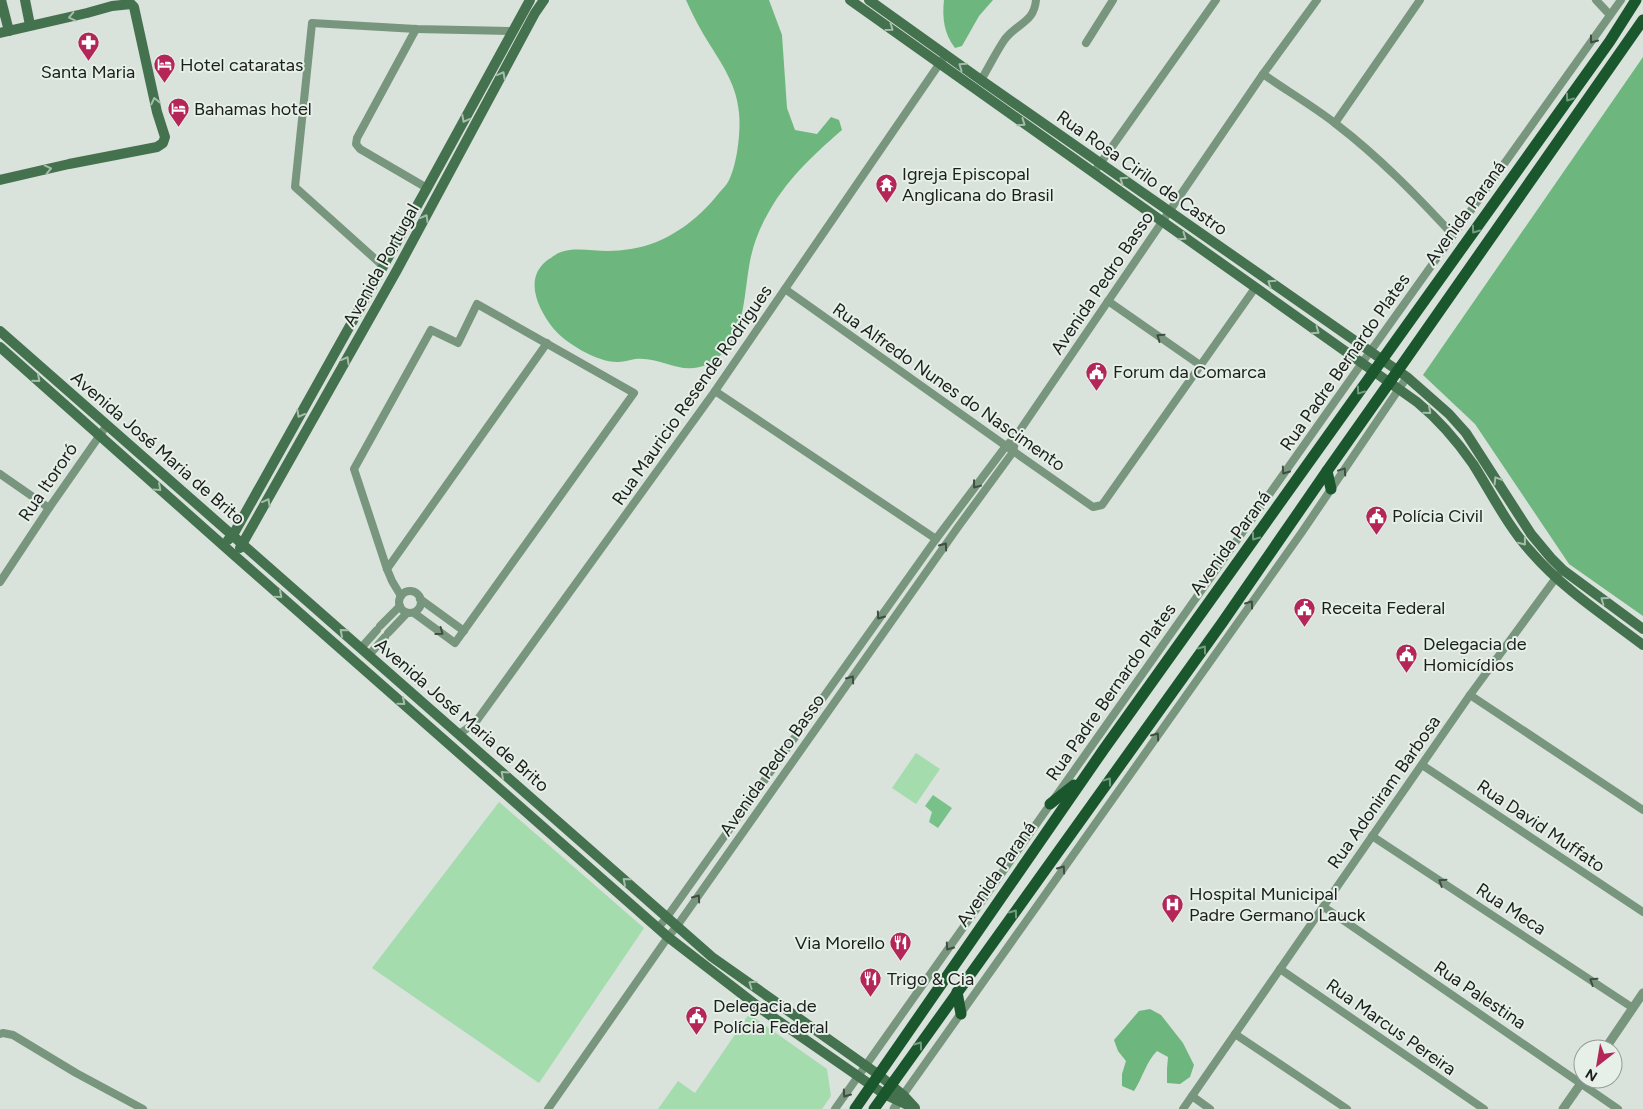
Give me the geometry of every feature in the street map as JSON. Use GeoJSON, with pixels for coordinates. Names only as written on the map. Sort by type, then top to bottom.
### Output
{"type":"FeatureCollection","features":[{"type":"Feature","properties":{"kind":"main road"},"geometry":{"type":"LineString","coordinates":[[0,180],[69,164],[158,147],[163,143],[165,137],[157,112],[134,7],[129,3],[112,6],[4,32],[1,0]]}},
{"type":"Feature","properties":{"kind":"main road"},"geometry":{"type":"LineString","coordinates":[[24,0],[30,25]]}},
{"type":"Feature","properties":{"kind":"main road","name":"Avenida Portugal"},"geometry":{"type":"LineString","coordinates":[[223,546],[233,535],[530,0]]}},
{"type":"Feature","properties":{"kind":"main road","name":"Avenida Portugal"},"geometry":{"type":"LineString","coordinates":[[234,556],[243,544],[435,200],[535,13],[544,0]]}},
{"type":"Feature","properties":{"kind":"main road"},"geometry":{"type":"LineString","coordinates":[[850,0],[943,60],[1072,158],[1394,385],[1434,416],[1472,463],[1516,534],[1531,553],[1556,578],[1643,646]]}},
{"type":"Feature","properties":{"kind":"main road","name":"Rua Rosa Cirilo de Castro"},"geometry":{"type":"LineString","coordinates":[[869,0],[943,60],[981,80],[1402,374],[1449,414],[1466,433],[1531,534],[1563,570],[1643,629]]}},
{"type":"Feature","properties":{"kind":"main road","name":"Avenida Paraná"},"geometry":{"type":"LineString","coordinates":[[855,1109],[1104,749],[1610,41],[1636,0]]}},
{"type":"Feature","properties":{"kind":"main road"},"geometry":{"type":"LineString","coordinates":[[1627,13],[1630,22],[1641,23]]}},
{"type":"Feature","properties":{"kind":"main road","name":"Avenida Paraná"},"geometry":{"type":"LineString","coordinates":[[874,1109],[1222,623],[1327,471],[1402,374],[1406,359],[1641,23]]}},
{"type":"Feature","properties":{"kind":"main road"},"geometry":{"type":"LineString","coordinates":[[1610,41],[1619,40],[1624,47]]}},
{"type":"Feature","properties":{"kind":"main road"},"geometry":{"type":"LineString","coordinates":[[1072,158],[1078,148]]}},
{"type":"Feature","properties":{"kind":"main road","name":"Avenida José Maria de Brito"},"geometry":{"type":"LineString","coordinates":[[0,331],[712,957],[879,1075],[887,1089],[899,1102],[915,1109]]}},
{"type":"Feature","properties":{"kind":"main road","name":"Avenida José Maria de Brito"},"geometry":{"type":"LineString","coordinates":[[0,347],[234,556],[668,937],[764,1011],[872,1086],[887,1089]]}},
{"type":"Feature","properties":{"kind":"main road"},"geometry":{"type":"LineString","coordinates":[[1327,471],[1331,489]]}},
{"type":"Feature","properties":{"kind":"main road"},"geometry":{"type":"LineString","coordinates":[[1119,728],[1137,741]]}},
{"type":"Feature","properties":{"kind":"main road"},"geometry":{"type":"LineString","coordinates":[[1104,749],[1117,754],[1122,761]]}},
{"type":"Feature","properties":{"kind":"main road"},"geometry":{"type":"LineString","coordinates":[[1050,804],[1088,772]]}},
{"type":"Feature","properties":{"kind":"main road"},"geometry":{"type":"LineString","coordinates":[[957,992],[961,1014]]}},
{"type":"Feature","properties":{"kind":"main road"},"geometry":{"type":"LineString","coordinates":[[764,1011],[766,1004],[775,1000]]}},
{"type":"Feature","properties":{"kind":"street"},"geometry":{"type":"LineString","coordinates":[[981,80],[1005,40],[1034,12],[1036,0]]}},
{"type":"Feature","properties":{"kind":"street"},"geometry":{"type":"LineString","coordinates":[[1086,43],[1113,0]]}},
{"type":"Feature","properties":{"kind":"street","name":"Avenida Pedro Basso"},"geometry":{"type":"LineString","coordinates":[[658,928],[936,539],[1006,446],[1016,436],[1263,74],[1317,0]]}},
{"type":"Feature","properties":{"kind":"street"},"geometry":{"type":"LineString","coordinates":[[1335,123],[1420,0]]}},
{"type":"Feature","properties":{"kind":"street"},"geometry":{"type":"LineString","coordinates":[[1596,0],[1610,15]]}},
{"type":"Feature","properties":{"kind":"street","name":"Rua Padre Bernardo Plates"},"geometry":{"type":"LineString","coordinates":[[835,1109],[1621,0]]}},
{"type":"Feature","properties":{"kind":"street"},"geometry":{"type":"LineString","coordinates":[[1093,173],[1213,1]]}},
{"type":"Feature","properties":{"kind":"street"},"geometry":{"type":"LineString","coordinates":[[383,266],[295,187],[312,23],[416,29],[512,31]]}},
{"type":"Feature","properties":{"kind":"street"},"geometry":{"type":"LineString","coordinates":[[416,29],[357,138],[356,144],[360,149],[427,188]]}},
{"type":"Feature","properties":{"kind":"street","name":"Rua Mauricio Resende Rodrigues"},"geometry":{"type":"LineString","coordinates":[[459,734],[475,723],[715,391],[943,60]]}},
{"type":"Feature","properties":{"kind":"street"},"geometry":{"type":"LineString","coordinates":[[1263,74],[1335,123],[1374,155],[1417,196],[1453,235]]}},
{"type":"Feature","properties":{"kind":"street"},"geometry":{"type":"LineString","coordinates":[[1108,301],[1200,365],[1255,288]]}},
{"type":"Feature","properties":{"kind":"street","name":"Rua Alfredo Nunes do Nascimento"},"geometry":{"type":"LineString","coordinates":[[785,289],[1093,507],[1102,505],[1200,365]]}},
{"type":"Feature","properties":{"kind":"street"},"geometry":{"type":"LineString","coordinates":[[400,606],[455,643],[634,393],[477,304],[458,343],[431,330],[354,469],[386,569],[401,596]]}},
{"type":"Feature","properties":{"kind":"street"},"geometry":{"type":"LineString","coordinates":[[386,569],[547,343]]}},
{"type":"Feature","properties":{"kind":"street"},"geometry":{"type":"LineString","coordinates":[[899,1102],[1331,489],[1394,385]]}},
{"type":"Feature","properties":{"kind":"street"},"geometry":{"type":"LineString","coordinates":[[715,391],[936,539]]}},
{"type":"Feature","properties":{"kind":"street","name":"Rua Itororó"},"geometry":{"type":"LineString","coordinates":[[2,576],[107,425]]}},
{"type":"Feature","properties":{"kind":"street","name":"Avenida Pedro Basso"},"geometry":{"type":"LineString","coordinates":[[548,1109],[958,527],[1013,452],[1016,436]]}},
{"type":"Feature","properties":{"kind":"street"},"geometry":{"type":"LineString","coordinates":[[0,474],[49,508]]}},
{"type":"Feature","properties":{"kind":"street","name":"Rua Adoniram Barbosa"},"geometry":{"type":"LineString","coordinates":[[1183,1109],[1470,696],[1563,570]]}},
{"type":"Feature","properties":{"kind":"street"},"geometry":{"type":"LineString","coordinates":[[360,648],[400,606],[401,596],[407,592],[414,592],[420,600],[464,631]]}},
{"type":"Feature","properties":{"kind":"street"},"geometry":{"type":"LineString","coordinates":[[369,655],[410,613],[419,609],[420,600]]}},
{"type":"Feature","properties":{"kind":"street"},"geometry":{"type":"LineString","coordinates":[[380,627],[388,634]]}},
{"type":"Feature","properties":{"kind":"street"},"geometry":{"type":"LineString","coordinates":[[1470,696],[1643,810]]}},
{"type":"Feature","properties":{"kind":"street","name":"Rua David Muffato"},"geometry":{"type":"LineString","coordinates":[[1422,765],[1643,912]]}},
{"type":"Feature","properties":{"kind":"street","name":"Rua Meca"},"geometry":{"type":"LineString","coordinates":[[1372,836],[1633,1008]]}},
{"type":"Feature","properties":{"kind":"street","name":"Rua Palestina"},"geometry":{"type":"LineString","coordinates":[[1324,906],[1573,1074]]}},
{"type":"Feature","properties":{"kind":"street","name":"Rua Marcus Pereira"},"geometry":{"type":"LineString","coordinates":[[1280,969],[1484,1109]]}},
{"type":"Feature","properties":{"kind":"street"},"geometry":{"type":"LineString","coordinates":[[1612,1039],[1643,993]]}},
{"type":"Feature","properties":{"kind":"street"},"geometry":{"type":"LineString","coordinates":[[0,1034],[14,1035],[76,1073],[143,1109]]}},
{"type":"Feature","properties":{"kind":"street"},"geometry":{"type":"LineString","coordinates":[[1235,1034],[1346,1109]]}},
{"type":"Feature","properties":{"kind":"street"},"geometry":{"type":"LineString","coordinates":[[1563,1109],[1577,1089]]}},
{"type":"Feature","properties":{"kind":"street","name":"Rua Palestina"},"geometry":{"type":"LineString","coordinates":[[1593,1089],[1618,1109]]}},
{"type":"Feature","properties":{"kind":"street"},"geometry":{"type":"LineString","coordinates":[[1192,1096],[1210,1109]]}},
{"type":"Feature","properties":{"kind":"shaded area"},"geometry":{"type":"Polygon","coordinates":[[[686,0],[769,0],[782,35],[787,108],[795,130],[817,134],[831,117],[839,120],[842,130],[810,159],[790,181],[773,204],[763,222],[751,255],[741,319],[730,345],[720,356],[708,364],[689,368],[645,359],[619,362],[600,359],[582,351],[565,340],[547,320],[535,292],[536,274],[541,266],[561,252],[572,250],[608,251],[631,249],[657,242],[669,236],[691,221],[711,203],[728,182],[734,167],[739,139],[736,94],[686,0]]]}},
{"type":"Feature","properties":{"kind":"shaded area"},"geometry":{"type":"Polygon","coordinates":[[[944,0],[993,0],[979,16],[962,46],[955,48],[948,37],[943,13],[944,0]]]}},
{"type":"Feature","properties":{"kind":"shaded area"},"geometry":{"type":"Polygon","coordinates":[[[1643,57],[1643,616],[1569,564],[1475,424],[1423,375],[1643,57]]]}},
{"type":"Feature","properties":{"kind":"shaded area"},"geometry":{"type":"Polygon","coordinates":[[[916,753],[940,769],[916,804],[892,788],[916,753]]]}},
{"type":"Feature","properties":{"kind":"shaded area"},"geometry":{"type":"Polygon","coordinates":[[[933,795],[952,808],[938,828],[929,822],[932,812],[925,806],[933,795]]]}},
{"type":"Feature","properties":{"kind":"shaded area"},"geometry":{"type":"Polygon","coordinates":[[[499,802],[644,928],[539,1083],[372,968],[499,802]]]}},
{"type":"Feature","properties":{"kind":"shaded area"},"geometry":{"type":"Polygon","coordinates":[[[1150,1009],[1161,1015],[1183,1043],[1194,1065],[1190,1077],[1180,1084],[1167,1083],[1168,1057],[1157,1051],[1150,1060],[1134,1091],[1122,1086],[1122,1074],[1126,1061],[1118,1051],[1114,1040],[1139,1011],[1150,1009]]]}},
{"type":"Feature","properties":{"kind":"shaded area"},"geometry":{"type":"Polygon","coordinates":[[[749,1014],[827,1069],[831,1096],[822,1109],[658,1109],[678,1081],[695,1093],[749,1014]]]}},
{"type":"Feature","properties":{"kind":"place","name":"Santa Maria"},"geometry":{"type":"Point","coordinates":[88,61]}},
{"type":"Feature","properties":{"kind":"place","name":"Hotel cataratas"},"geometry":{"type":"Point","coordinates":[164,84]}},
{"type":"Feature","properties":{"kind":"place","name":"Bahamas hotel"},"geometry":{"type":"Point","coordinates":[178,128]}},
{"type":"Feature","properties":{"kind":"place","name":"Igreja Episcopal Anglicana do Brasil"},"geometry":{"type":"Point","coordinates":[886,203]}},
{"type":"Feature","properties":{"kind":"place","name":"Forum da Comarca"},"geometry":{"type":"Point","coordinates":[1097,391]}},
{"type":"Feature","properties":{"kind":"place","name":"Polícia Civil"},"geometry":{"type":"Point","coordinates":[1376,535]}},
{"type":"Feature","properties":{"kind":"place","name":"Receita Federal"},"geometry":{"type":"Point","coordinates":[1305,627]}},
{"type":"Feature","properties":{"kind":"place","name":"Delegacia de Homicídios"},"geometry":{"type":"Point","coordinates":[1407,673]}},
{"type":"Feature","properties":{"kind":"place","name":"Hospital Municipal Padre Germano Lauck"},"geometry":{"type":"Point","coordinates":[1173,923]}},
{"type":"Feature","properties":{"kind":"place","name":"Via Morello"},"geometry":{"type":"Point","coordinates":[901,962]}},
{"type":"Feature","properties":{"kind":"place","name":"Trigo & Cia"},"geometry":{"type":"Point","coordinates":[871,998]}},
{"type":"Feature","properties":{"kind":"place","name":"Delegacia de Polícia Federal"},"geometry":{"type":"Point","coordinates":[697,1035]}}]}
